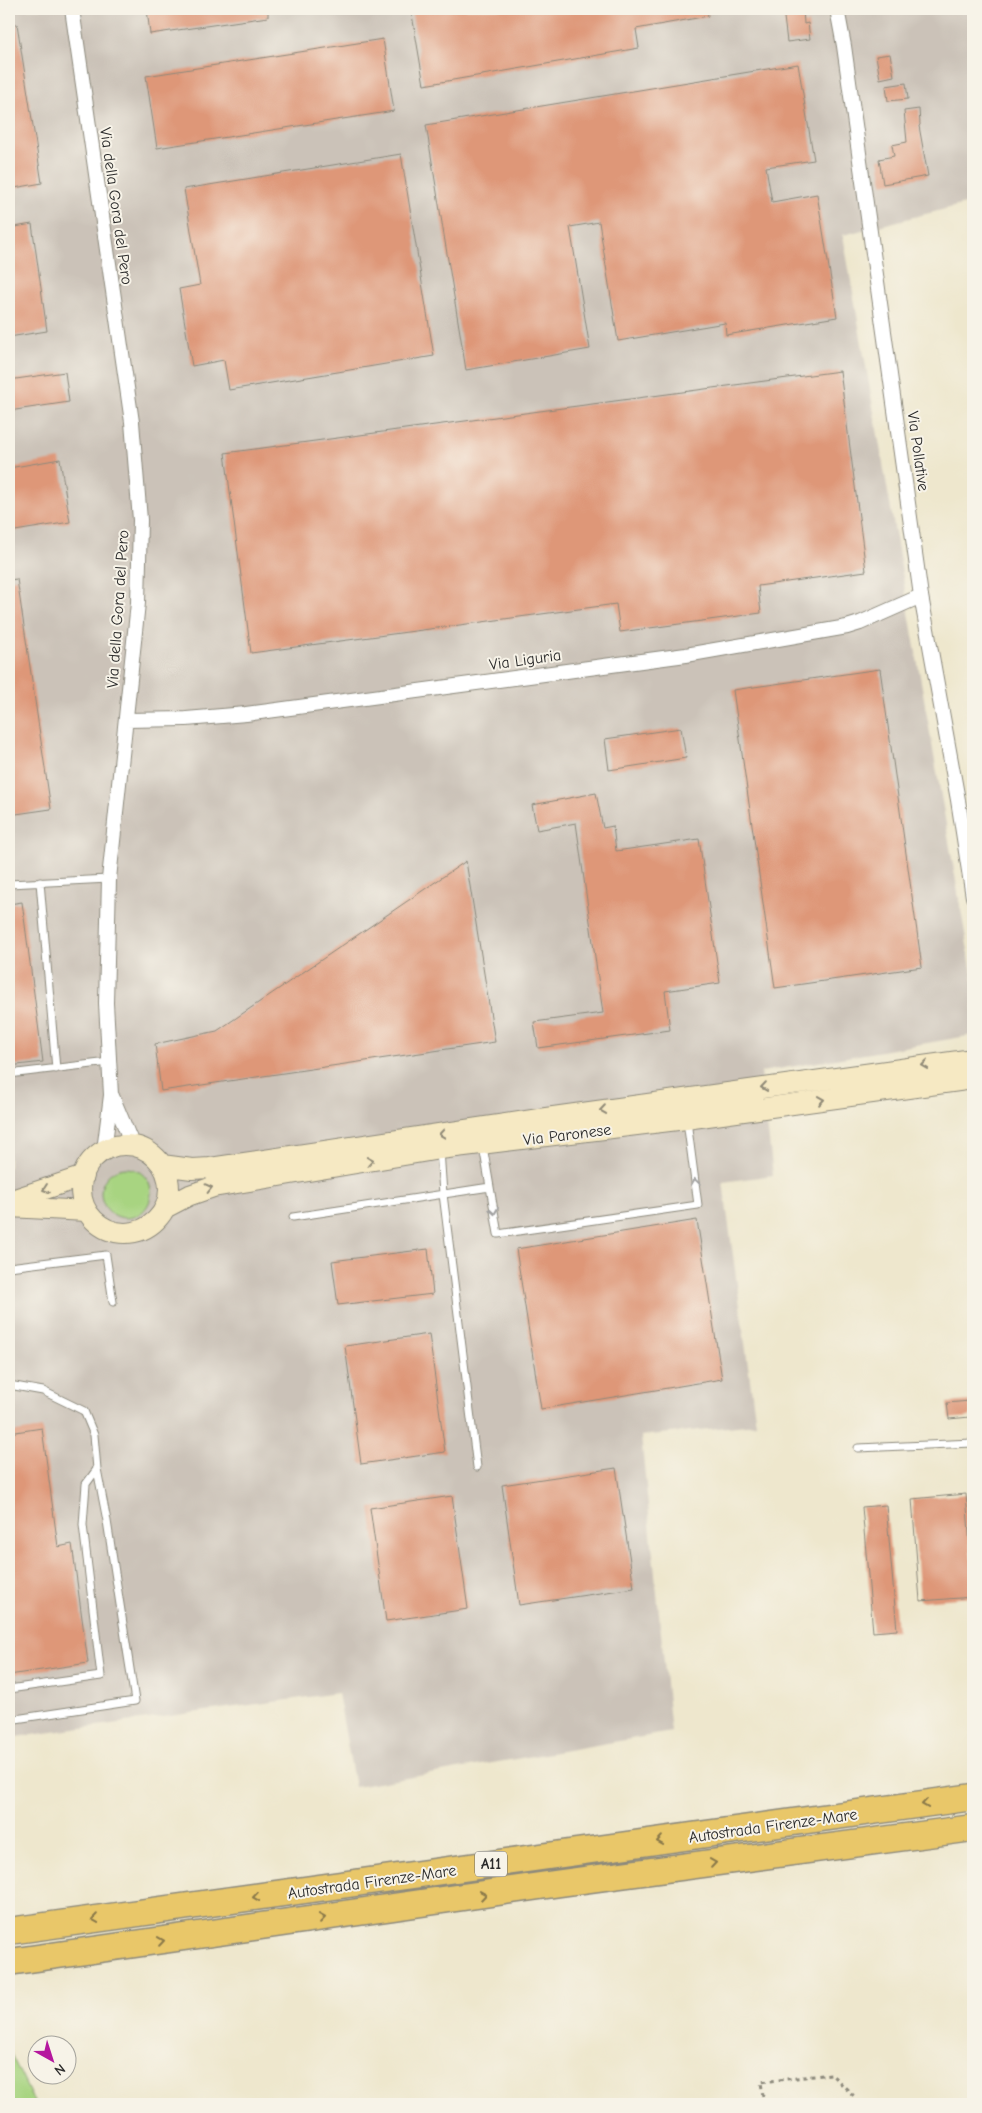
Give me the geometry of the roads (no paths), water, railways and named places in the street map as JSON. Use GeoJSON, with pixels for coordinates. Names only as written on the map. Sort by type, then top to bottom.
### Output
{"type":"FeatureCollection","features":[{"type":"Feature","properties":{"kind":"highway","name":"Autostrada Firenze-Mare"},"geometry":{"type":"LineString","coordinates":[[9,1932],[973,1797]]}},
{"type":"Feature","properties":{"kind":"highway","name":"Autostrada Firenze-Mare"},"geometry":{"type":"LineString","coordinates":[[9,1962],[973,1828]]}},
{"type":"Feature","properties":{"kind":"main road","name":"Via Paronese"},"geometry":{"type":"LineString","coordinates":[[162,1165],[192,1169],[210,1168],[973,1059]]}},
{"type":"Feature","properties":{"kind":"main road","name":"Via Paronese"},"geometry":{"type":"LineString","coordinates":[[87,1211],[96,1222],[107,1229],[120,1233],[134,1232],[147,1228],[165,1208],[190,1195],[213,1187],[440,1149],[686,1119],[973,1079]]}},
{"type":"Feature","properties":{"kind":"main road"},"geometry":{"type":"LineString","coordinates":[[9,1207],[87,1211],[83,1200],[82,1188],[84,1176],[95,1158],[104,1151],[118,1146],[133,1146],[154,1156],[162,1165],[168,1179],[169,1194],[165,1208]]}},
{"type":"Feature","properties":{"kind":"main road"},"geometry":{"type":"LineString","coordinates":[[9,1201],[84,1176]]}},
{"type":"Feature","properties":{"kind":"street","name":"Via della Gora del Pero"},"geometry":{"type":"LineString","coordinates":[[72,9],[132,422],[140,520],[138,603],[109,879],[106,1003],[111,1095],[104,1151]]}},
{"type":"Feature","properties":{"kind":"street","name":"Via Pollative"},"geometry":{"type":"LineString","coordinates":[[837,9],[844,46],[921,596],[958,800],[973,897]]}},
{"type":"Feature","properties":{"kind":"street","name":"Via Liguria"},"geometry":{"type":"LineString","coordinates":[[126,720],[186,719],[246,714],[686,655],[847,628],[921,596]]}},
{"type":"Feature","properties":{"kind":"street","name":"Via della Gora del Pero"},"geometry":{"type":"LineString","coordinates":[[111,1095],[133,1146]]}},
{"type":"Feature","properties":{"kind":"lane"},"geometry":{"type":"LineString","coordinates":[[9,884],[109,879]]}},
{"type":"Feature","properties":{"kind":"lane"},"geometry":{"type":"LineString","coordinates":[[40,882],[56,1069]]}},
{"type":"Feature","properties":{"kind":"lane"},"geometry":{"type":"LineString","coordinates":[[9,1074],[109,1062]]}},
{"type":"Feature","properties":{"kind":"lane"},"geometry":{"type":"LineString","coordinates":[[483,1143],[498,1234],[698,1205],[686,1119]]}},
{"type":"Feature","properties":{"kind":"lane"},"geometry":{"type":"LineString","coordinates":[[440,1149],[443,1194],[477,1467]]}},
{"type":"Feature","properties":{"kind":"lane"},"geometry":{"type":"LineString","coordinates":[[293,1217],[490,1187]]}},
{"type":"Feature","properties":{"kind":"lane"},"geometry":{"type":"LineString","coordinates":[[9,1267],[106,1254],[113,1302]]}},
{"type":"Feature","properties":{"kind":"lane"},"geometry":{"type":"LineString","coordinates":[[9,1385],[43,1391],[84,1411],[94,1435],[97,1469],[107,1521],[134,1701],[9,1720]]}},
{"type":"Feature","properties":{"kind":"lane"},"geometry":{"type":"LineString","coordinates":[[858,1448],[973,1443]]}},
{"type":"Feature","properties":{"kind":"lane"},"geometry":{"type":"LineString","coordinates":[[9,1689],[101,1676],[83,1525],[86,1484],[97,1469]]}}]}
